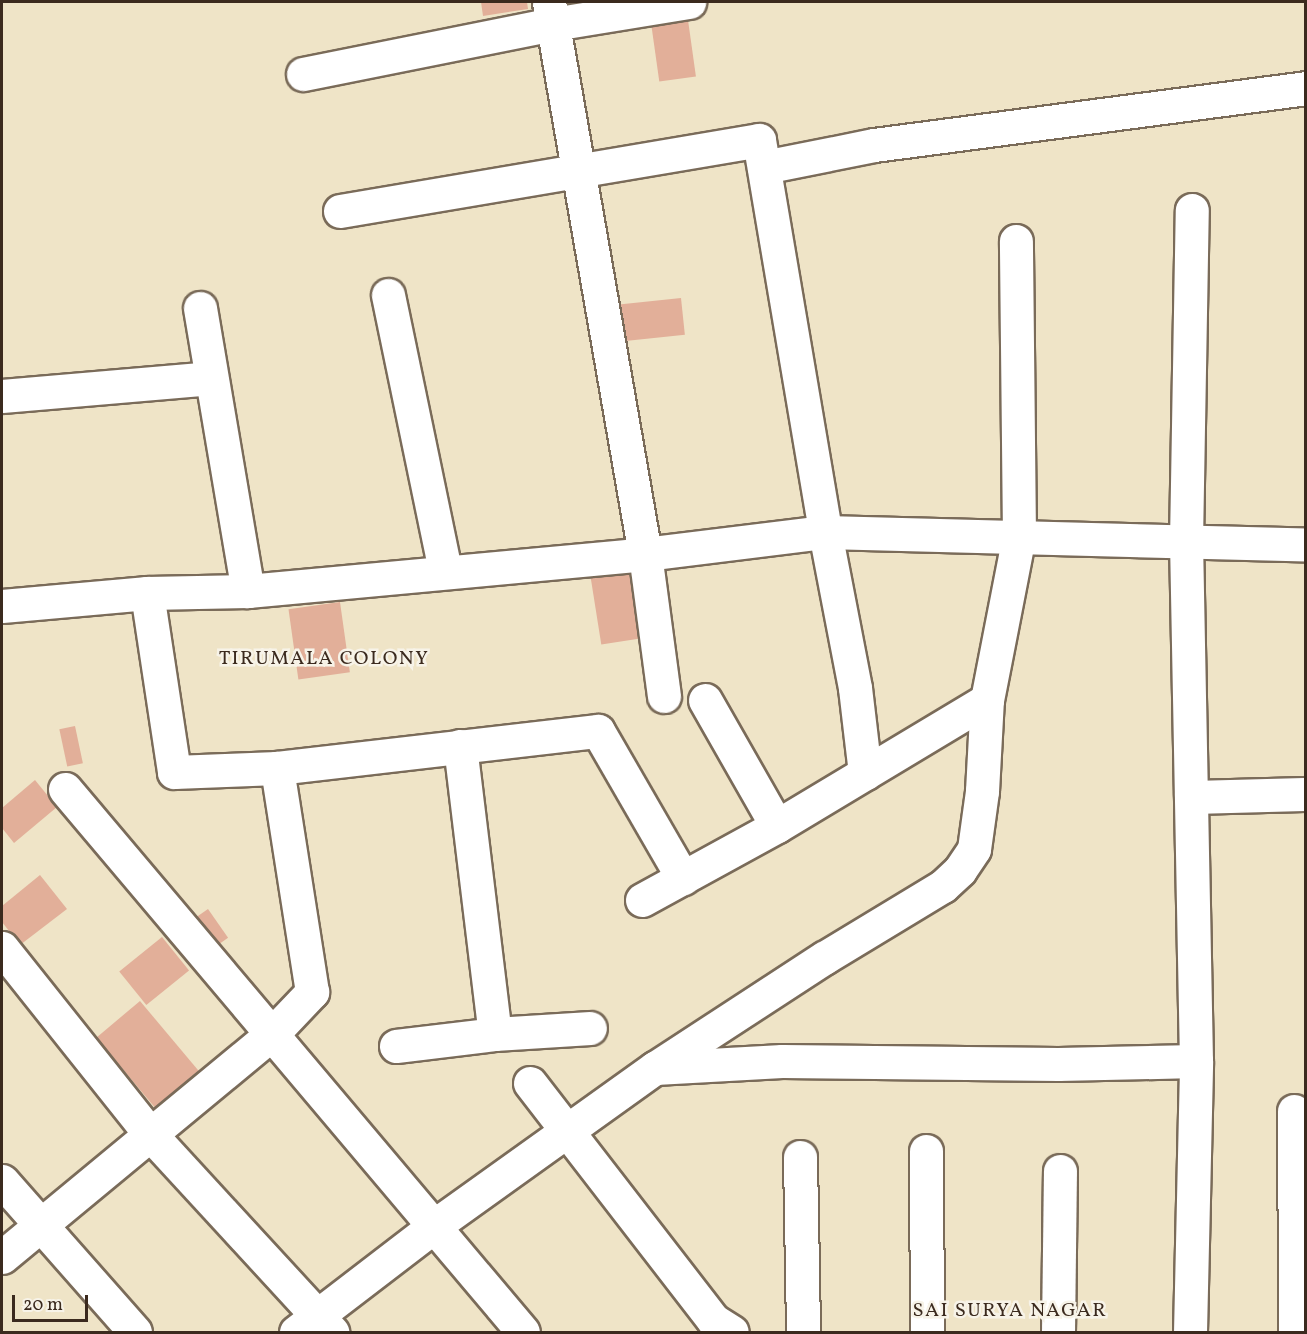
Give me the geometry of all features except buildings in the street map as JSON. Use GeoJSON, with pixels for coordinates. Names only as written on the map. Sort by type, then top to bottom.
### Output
{"type":"FeatureCollection","features":[{"type":"Feature","properties":{"kind":"street"},"geometry":{"type":"LineString","coordinates":[[303,74],[551,13],[689,2]]}},
{"type":"Feature","properties":{"kind":"street"},"geometry":{"type":"LineString","coordinates":[[551,13],[645,554],[664,696]]}},
{"type":"Feature","properties":{"kind":"street"},"geometry":{"type":"LineString","coordinates":[[764,167],[874,145],[1305,87]]}},
{"type":"Feature","properties":{"kind":"street"},"geometry":{"type":"LineString","coordinates":[[340,211],[577,169],[759,140],[825,532],[855,688],[865,773]]}},
{"type":"Feature","properties":{"kind":"street"},"geometry":{"type":"LineString","coordinates":[[1190,1332],[1196,1061],[1186,541],[1192,210]]}},
{"type":"Feature","properties":{"kind":"street"},"geometry":{"type":"LineString","coordinates":[[2,948],[152,1136],[315,1327],[434,1226],[655,1068],[824,958],[943,886],[960,870],[974,849],[982,791],[987,700],[1019,536],[1016,242]]}},
{"type":"Feature","properties":{"kind":"street"},"geometry":{"type":"LineString","coordinates":[[388,294],[446,571]]}},
{"type":"Feature","properties":{"kind":"street"},"geometry":{"type":"LineString","coordinates":[[200,308],[210,378],[248,591]]}},
{"type":"Feature","properties":{"kind":"street"},"geometry":{"type":"LineString","coordinates":[[2,396],[210,378]]}},
{"type":"Feature","properties":{"kind":"street"},"geometry":{"type":"LineString","coordinates":[[2,606],[147,593],[248,591],[645,554],[825,532],[1305,545]]}},
{"type":"Feature","properties":{"kind":"street"},"geometry":{"type":"LineString","coordinates":[[147,593],[174,772],[277,768],[598,731],[682,878]]}},
{"type":"Feature","properties":{"kind":"street"},"geometry":{"type":"LineString","coordinates":[[705,700],[777,826]]}},
{"type":"Feature","properties":{"kind":"street"},"geometry":{"type":"LineString","coordinates":[[642,900],[777,826],[987,700]]}},
{"type":"Feature","properties":{"kind":"street"},"geometry":{"type":"LineString","coordinates":[[460,746],[495,1034]]}},
{"type":"Feature","properties":{"kind":"street"},"geometry":{"type":"LineString","coordinates":[[2,1257],[152,1136],[273,1034],[312,992],[277,768]]}},
{"type":"Feature","properties":{"kind":"street"},"geometry":{"type":"LineString","coordinates":[[65,789],[523,1332]]}},
{"type":"Feature","properties":{"kind":"street"},"geometry":{"type":"LineString","coordinates":[[1191,797],[1305,794]]}},
{"type":"Feature","properties":{"kind":"street"},"geometry":{"type":"LineString","coordinates":[[396,1046],[495,1034],[590,1028]]}},
{"type":"Feature","properties":{"kind":"street"},"geometry":{"type":"LineString","coordinates":[[655,1068],[783,1061],[1058,1064],[1196,1061]]}},
{"type":"Feature","properties":{"kind":"street"},"geometry":{"type":"LineString","coordinates":[[530,1083],[713,1320],[732,1332]]}},
{"type":"Feature","properties":{"kind":"street"},"geometry":{"type":"LineString","coordinates":[[1294,1111],[1295,1332]]}},
{"type":"Feature","properties":{"kind":"street"},"geometry":{"type":"LineString","coordinates":[[927,1151],[927,1332]]}},
{"type":"Feature","properties":{"kind":"street"},"geometry":{"type":"LineString","coordinates":[[800,1157],[803,1332]]}},
{"type":"Feature","properties":{"kind":"street"},"geometry":{"type":"LineString","coordinates":[[1058,1332],[1060,1172]]}},
{"type":"Feature","properties":{"kind":"street"},"geometry":{"type":"LineString","coordinates":[[2,1181],[40,1227],[135,1332]]}},
{"type":"Feature","properties":{"kind":"district","name":"TIRUMALA COLONY"},"geometry":{"type":"Point","coordinates":[324,659]}},
{"type":"Feature","properties":{"kind":"district","name":"SAI SURYA NAGAR"},"geometry":{"type":"Point","coordinates":[1010,1311]}}]}
